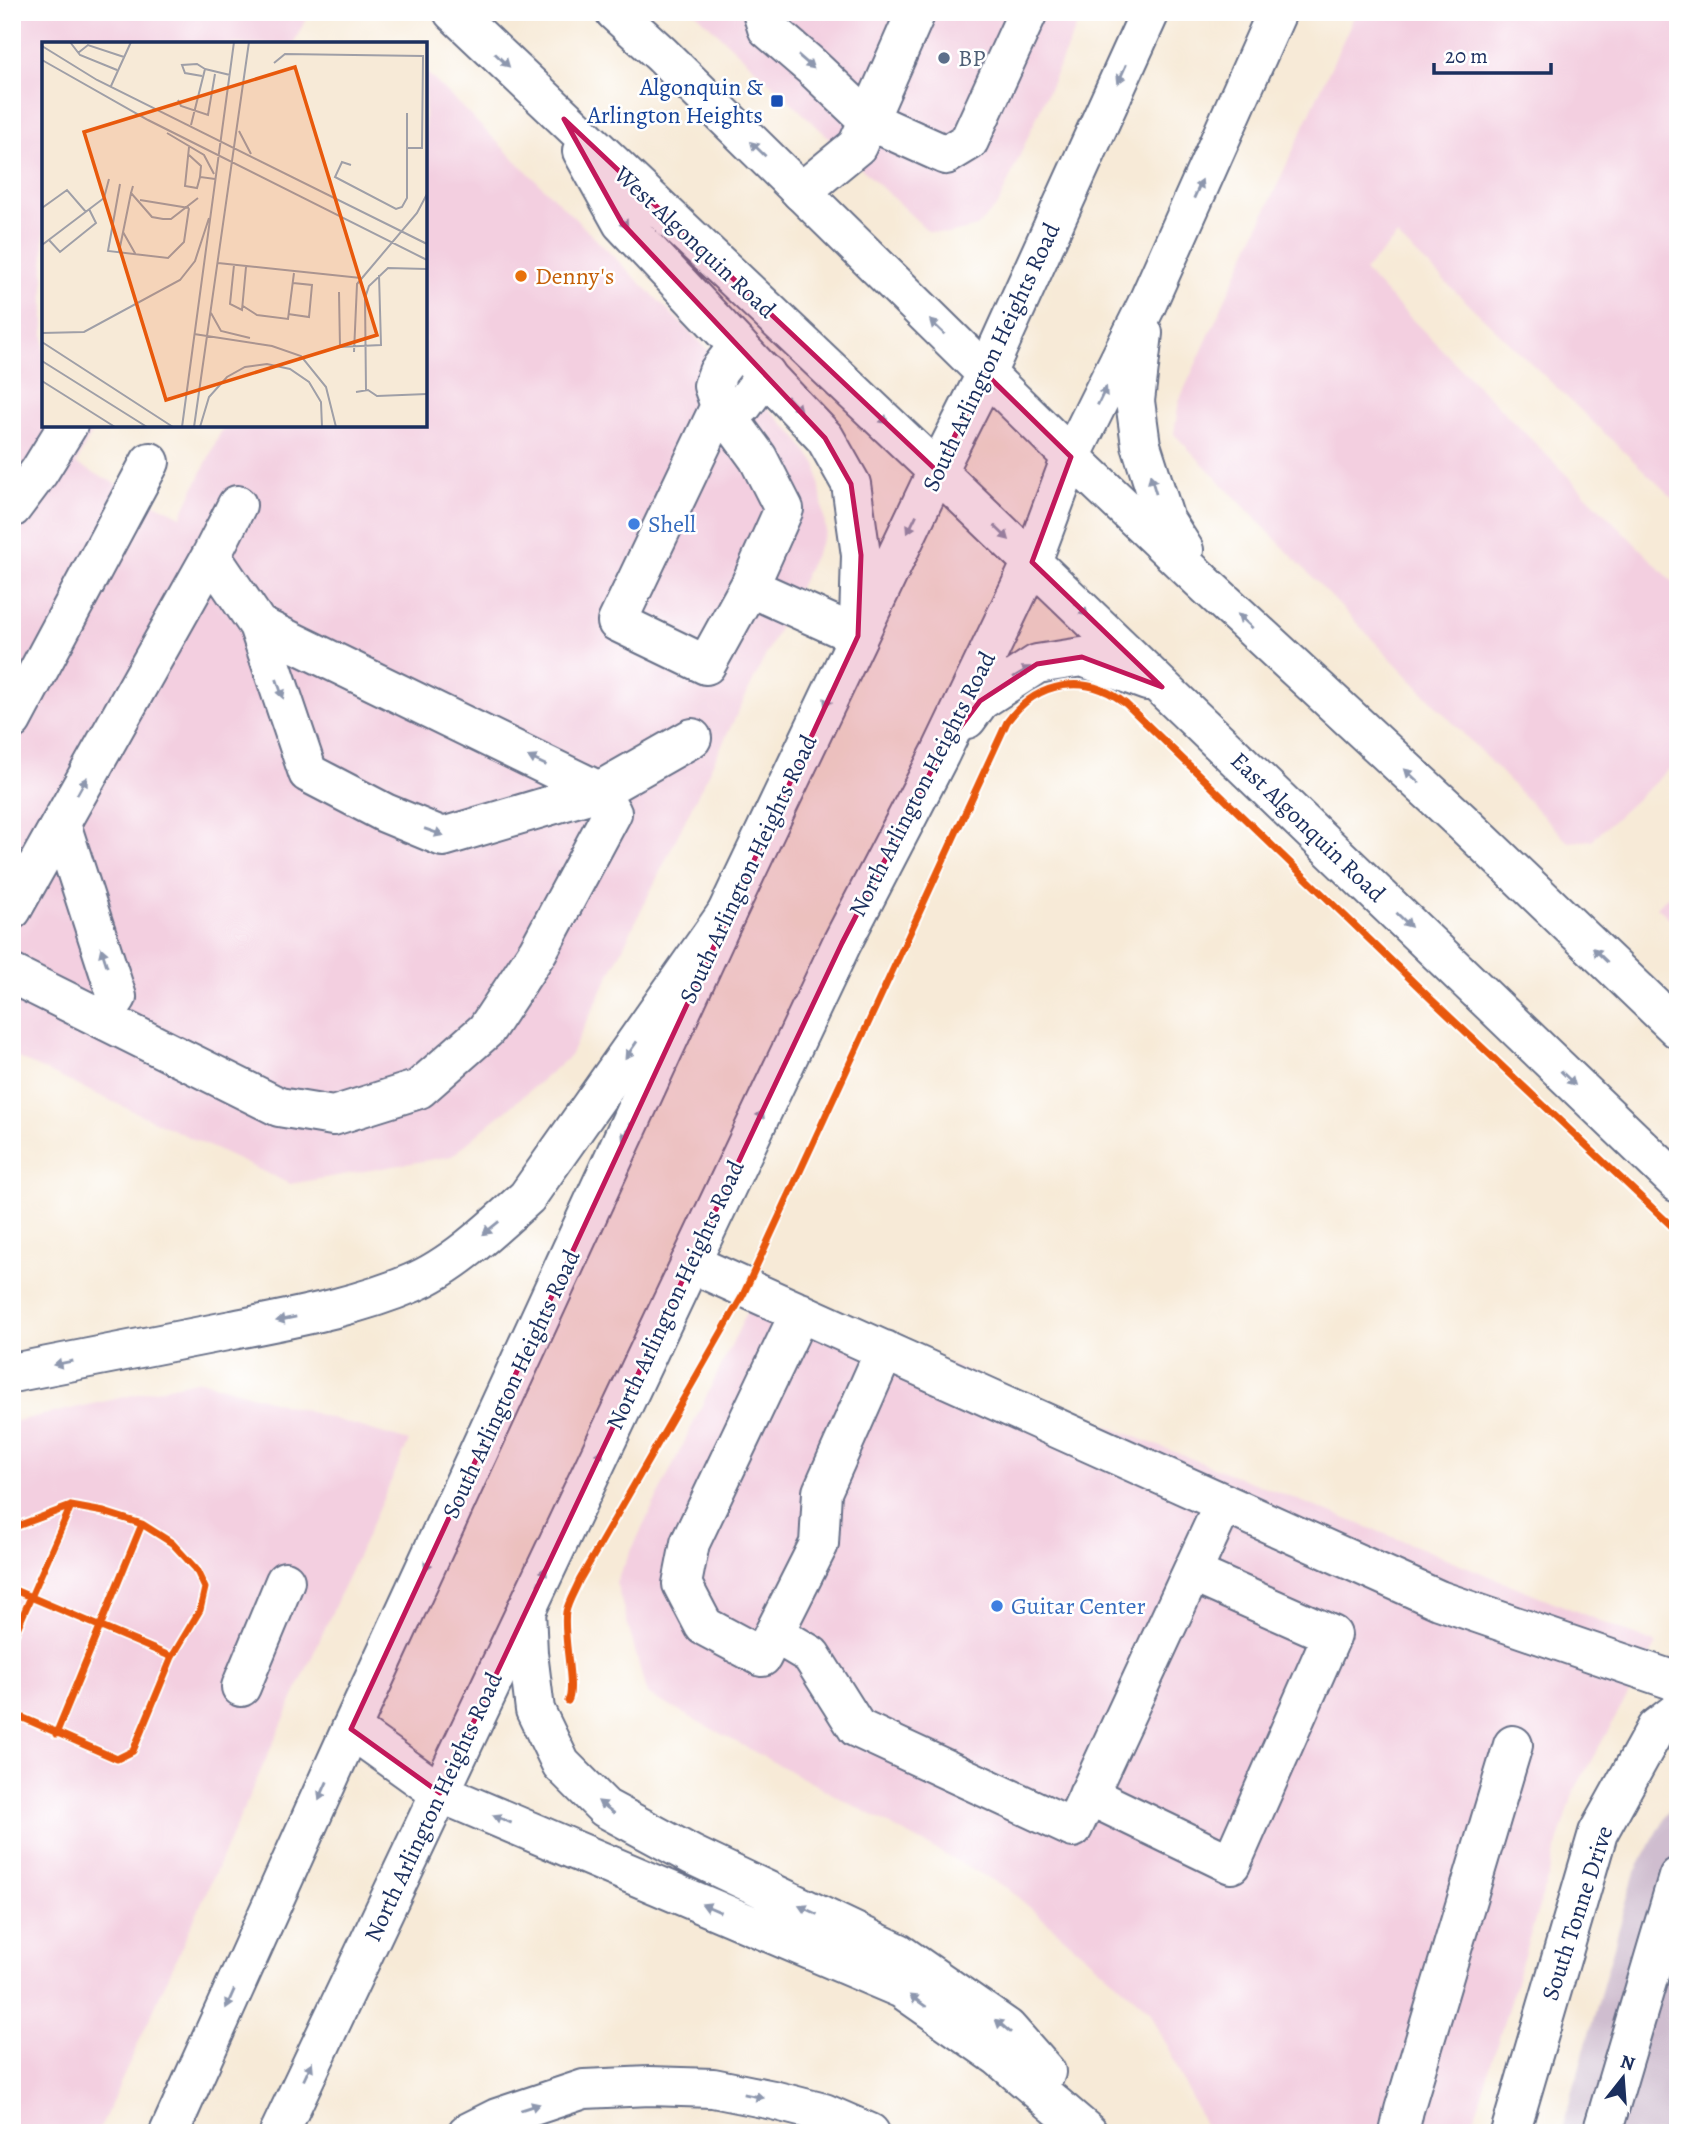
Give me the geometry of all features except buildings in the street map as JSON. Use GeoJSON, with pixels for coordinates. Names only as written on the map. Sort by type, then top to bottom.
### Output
{"type":"FeatureCollection","features":[{"type":"Feature","properties":{"kind":"main road","name":"West Algonquin Road"},"geometry":{"type":"LineString","coordinates":[[453,12],[937,471]]}},
{"type":"Feature","properties":{"kind":"main road"},"geometry":{"type":"LineString","coordinates":[[615,12],[1072,457],[1462,822],[1678,1029]]}},
{"type":"Feature","properties":{"kind":"main road"},"geometry":{"type":"LineString","coordinates":[[762,12],[767,28],[868,120],[946,155],[969,141],[1028,12]]}},
{"type":"Feature","properties":{"kind":"main road"},"geometry":{"type":"LineString","coordinates":[[801,192],[857,146],[916,12]]}},
{"type":"Feature","properties":{"kind":"main road","name":"South Arlington Heights Road"},"geometry":{"type":"LineString","coordinates":[[351,1729],[726,914],[986,374],[1150,12]]}},
{"type":"Feature","properties":{"kind":"main road"},"geometry":{"type":"LineString","coordinates":[[1072,457],[1146,306],[1277,12]]}},
{"type":"Feature","properties":{"kind":"main road"},"geometry":{"type":"LineString","coordinates":[[564,118],[622,223],[825,438],[851,484],[861,555],[858,636],[749,587]]}},
{"type":"Feature","properties":{"kind":"main road"},"geometry":{"type":"LineString","coordinates":[[1146,306],[1135,401],[1141,444],[1164,520],[1208,587]]}},
{"type":"Feature","properties":{"kind":"main road"},"geometry":{"type":"LineString","coordinates":[[720,406],[617,622],[706,665],[749,587],[784,509],[758,458],[720,406],[713,386],[718,372],[738,346]]}},
{"type":"Feature","properties":{"kind":"main road"},"geometry":{"type":"LineString","coordinates":[[720,406],[743,405],[766,374]]}},
{"type":"Feature","properties":{"kind":"main road"},"geometry":{"type":"LineString","coordinates":[[12,508],[39,472],[67,427]]}},
{"type":"Feature","properties":{"kind":"main road","name":"North Arlington Heights Road"},"geometry":{"type":"LineString","coordinates":[[279,2133],[842,943],[940,754],[1032,562],[1072,457]]}},
{"type":"Feature","properties":{"kind":"main road"},"geometry":{"type":"LineString","coordinates":[[12,720],[150,462]]}},
{"type":"Feature","properties":{"kind":"main road","name":"East Algonquin Road"},"geometry":{"type":"LineString","coordinates":[[937,471],[1678,1183]]}},
{"type":"Feature","properties":{"kind":"main road"},"geometry":{"type":"LineString","coordinates":[[12,910],[237,505]]}},
{"type":"Feature","properties":{"kind":"main road"},"geometry":{"type":"LineString","coordinates":[[211,556],[258,625],[308,772],[385,813],[443,837],[599,792],[692,738]]}},
{"type":"Feature","properties":{"kind":"main road"},"geometry":{"type":"LineString","coordinates":[[12,974],[279,1107],[333,1116],[419,1089],[486,1030],[538,951],[612,813],[599,792],[258,625]]}},
{"type":"Feature","properties":{"kind":"main road"},"geometry":{"type":"LineString","coordinates":[[940,754],[980,701],[1037,664],[1082,657],[1162,687]]}},
{"type":"Feature","properties":{"kind":"main road"},"geometry":{"type":"LineString","coordinates":[[61,824],[117,996],[102,1019]]}},
{"type":"Feature","properties":{"kind":"main road"},"geometry":{"type":"LineString","coordinates":[[12,1373],[299,1317],[414,1283],[445,1264],[490,1230],[527,1197],[726,914]]}},
{"type":"Feature","properties":{"kind":"main road"},"geometry":{"type":"LineString","coordinates":[[690,1263],[1439,1600],[1678,1682]]}},
{"type":"Feature","properties":{"kind":"main road"},"geometry":{"type":"LineString","coordinates":[[800,1312],[690,1543],[682,1584],[704,1626],[762,1657],[819,1544],[822,1492],[885,1350]]}},
{"type":"Feature","properties":{"kind":"main road"},"geometry":{"type":"LineString","coordinates":[[774,1633],[811,1655],[857,1728],[1073,1828],[1224,1503]]}},
{"type":"Feature","properties":{"kind":"main road"},"geometry":{"type":"LineString","coordinates":[[1088,1795],[1231,1864],[1332,1635],[1192,1573]]}},
{"type":"Feature","properties":{"kind":"main road"},"geometry":{"type":"LineString","coordinates":[[241,1687],[285,1581]]}},
{"type":"Feature","properties":{"kind":"main road"},"geometry":{"type":"LineString","coordinates":[[526,1610],[535,1710],[561,1764],[605,1808],[692,1855],[899,1953],[1007,2028],[1091,2123],[1095,2133]]}},
{"type":"Feature","properties":{"kind":"main road","name":"South Tonne Drive"},"geometry":{"type":"LineString","coordinates":[[1510,2133],[1598,1833],[1656,1728],[1678,1711]]}},
{"type":"Feature","properties":{"kind":"main road"},"geometry":{"type":"LineString","coordinates":[[169,2133],[351,1729],[440,1793],[902,1989],[999,2057],[1088,2133]]}},
{"type":"Feature","properties":{"kind":"main road"},"geometry":{"type":"LineString","coordinates":[[1399,2133],[1513,1745]]}},
{"type":"Feature","properties":{"kind":"main road"},"geometry":{"type":"LineString","coordinates":[[1602,2133],[1678,1877]]}},
{"type":"Feature","properties":{"kind":"main road"},"geometry":{"type":"LineString","coordinates":[[467,2133],[497,2118],[584,2089],[650,2085],[713,2088],[773,2100],[824,2113],[870,2133]]}},
{"type":"Feature","properties":{"kind":"highlighted area"},"geometry":{"type":"Polygon","coordinates":[[[564,119],[937,471],[986,374],[1071,457],[1032,562],[1162,687],[1082,657],[1037,664],[980,701],[940,754],[842,943],[440,1793],[351,1729],[858,636],[861,555],[851,484],[825,438],[622,223],[564,119]]]}},
{"type":"Feature","properties":{"kind":"shaded area"},"geometry":{"type":"Polygon","coordinates":[[[12,12],[310,12],[294,42],[42,42],[42,427],[95,427],[76,464],[181,516],[223,427],[427,427],[427,73],[796,436],[817,466],[826,532],[570,1056],[452,1156],[290,1184],[12,1055],[12,12]]]}},
{"type":"Feature","properties":{"kind":"shaded area"},"geometry":{"type":"Polygon","coordinates":[[[695,12],[1083,12],[998,205],[977,227],[948,234],[928,231],[695,12]]]}},
{"type":"Feature","properties":{"kind":"shaded area"},"geometry":{"type":"Polygon","coordinates":[[[1356,12],[1678,12],[1678,503],[1397,236],[1364,271],[1678,587],[1678,761],[1592,840],[1568,842],[1174,434],[1179,401],[1356,12]]]}},
{"type":"Feature","properties":{"kind":"shaded area"},"geometry":{"type":"Polygon","coordinates":[[[1678,886],[1678,926],[1657,907],[1678,886]]]}},
{"type":"Feature","properties":{"kind":"shaded area"},"geometry":{"type":"Polygon","coordinates":[[[758,1290],[1421,1548],[1657,1644],[1574,1791],[1470,2133],[1208,2133],[1150,2011],[1007,1888],[647,1694],[616,1582],[758,1290]]]}},
{"type":"Feature","properties":{"kind":"shaded area"},"geometry":{"type":"Polygon","coordinates":[[[200,1380],[409,1441],[98,2133],[12,2133],[12,1422],[200,1380]]]}},
{"type":"Feature","properties":{"kind":"shaded area"},"geometry":{"type":"Polygon","coordinates":[[[1678,1795],[1678,2133],[1561,2133],[1635,1872],[1678,1795]]]}},
{"type":"Feature","properties":{"kind":"cycle path"},"geometry":{"type":"LineString","coordinates":[[568,1701],[570,1685],[565,1622],[570,1600],[579,1581],[743,1295],[1007,722],[1019,708],[1047,690],[1079,685],[1111,694],[1126,704],[1433,1001],[1678,1232]]}},
{"type":"Feature","properties":{"kind":"cycle path"},"geometry":{"type":"LineString","coordinates":[[12,1528],[71,1506],[104,1512],[142,1524],[172,1543],[196,1569],[205,1588],[200,1610],[172,1657],[133,1751],[117,1759],[12,1713]]}},
{"type":"Feature","properties":{"kind":"cycle path"},"geometry":{"type":"LineString","coordinates":[[12,1640],[71,1506]]}},
{"type":"Feature","properties":{"kind":"cycle path"},"geometry":{"type":"LineString","coordinates":[[56,1734],[142,1524]]}},
{"type":"Feature","properties":{"kind":"cycle path"},"geometry":{"type":"LineString","coordinates":[[12,1589],[172,1657]]}},
{"type":"Feature","properties":{"kind":"place","name":"BP"},"geometry":{"type":"Point","coordinates":[944,58]}},
{"type":"Feature","properties":{"kind":"place","name":"Algonquin & Arlington Heights"},"geometry":{"type":"Point","coordinates":[777,101]}},
{"type":"Feature","properties":{"kind":"place","name":"Denny's"},"geometry":{"type":"Point","coordinates":[521,276]}},
{"type":"Feature","properties":{"kind":"place","name":"Shell"},"geometry":{"type":"Point","coordinates":[634,524]}},
{"type":"Feature","properties":{"kind":"place","name":"Guitar Center"},"geometry":{"type":"Point","coordinates":[997,1606]}}]}
